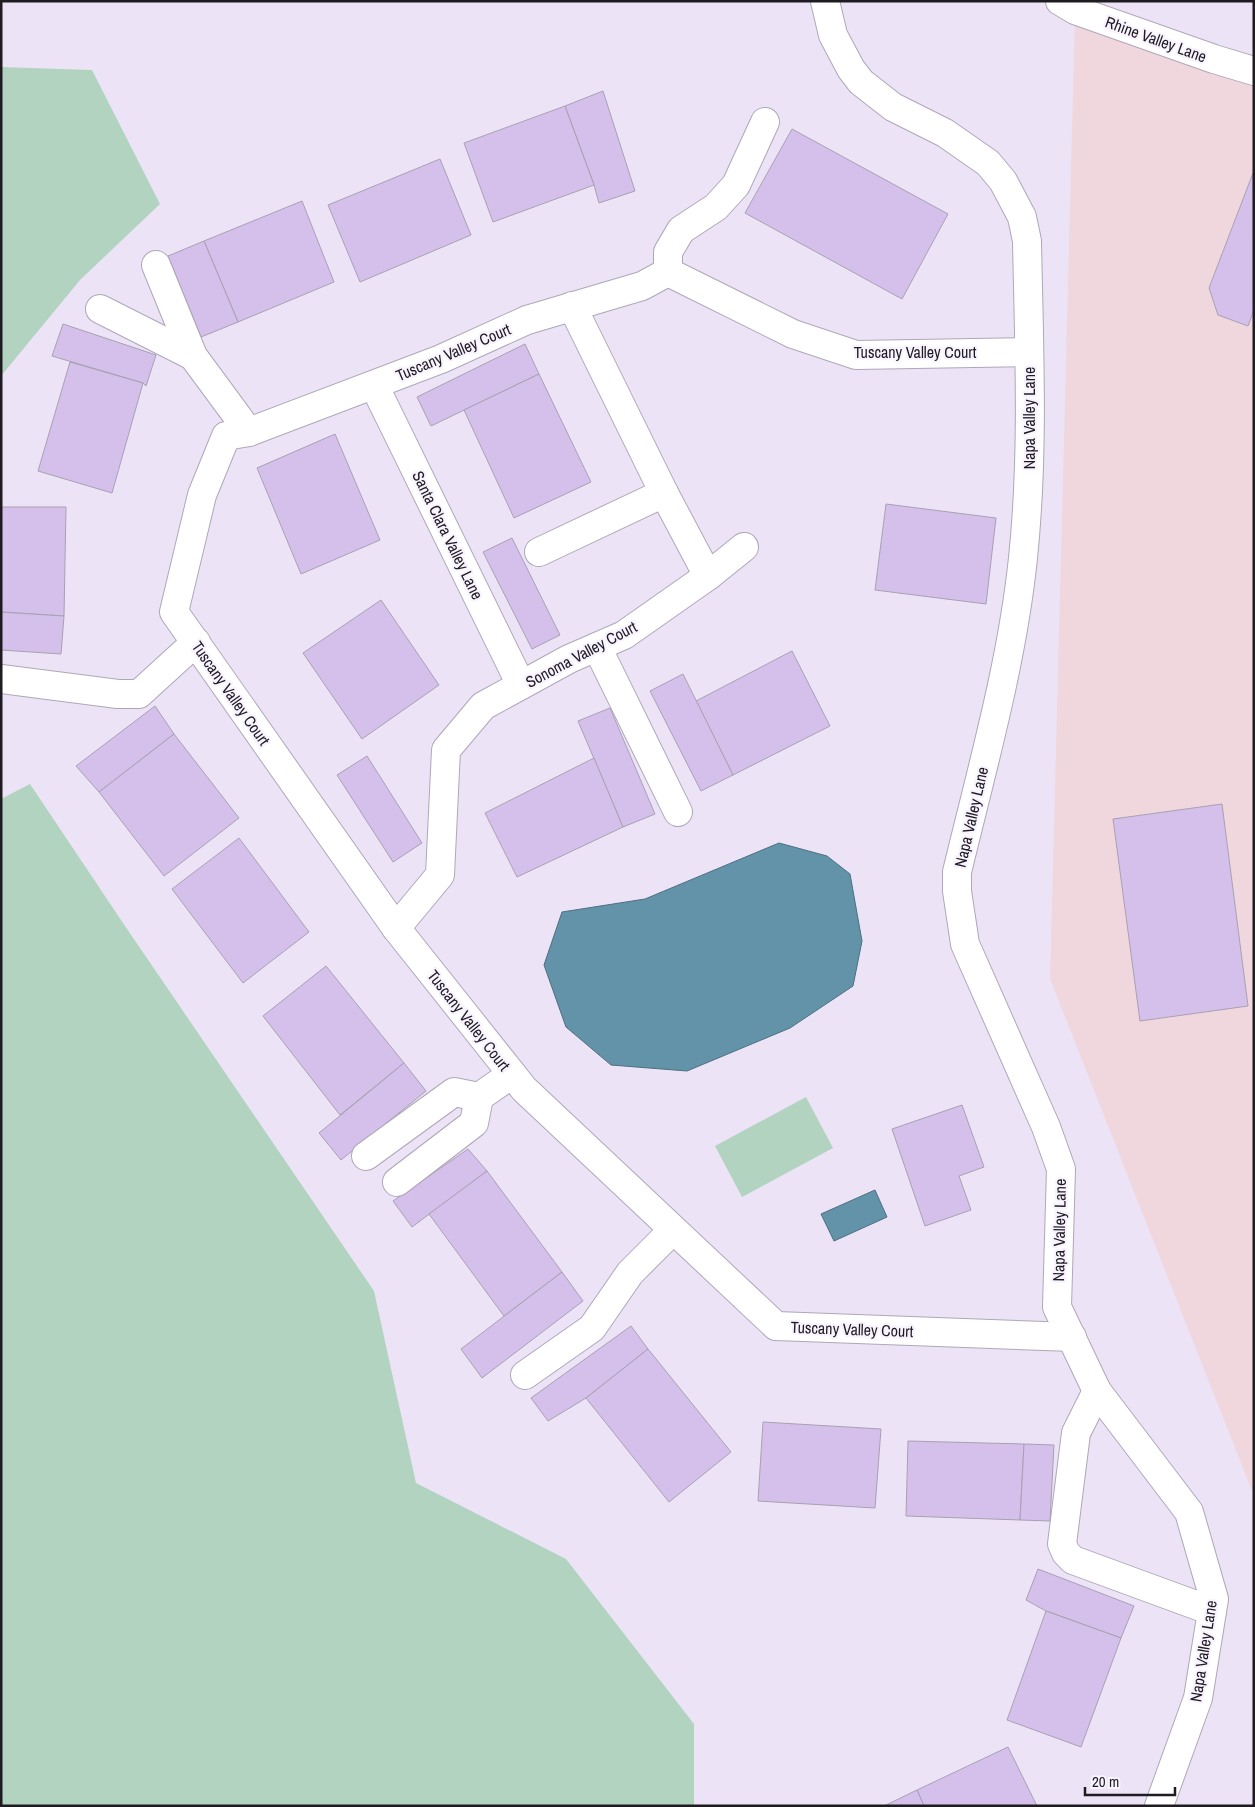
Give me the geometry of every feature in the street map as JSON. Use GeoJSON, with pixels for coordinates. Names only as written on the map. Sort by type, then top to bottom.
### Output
{"type":"FeatureCollection","features":[{"type":"Feature","properties":{"kind":"street","name":"Napa Valley Lane"},"geometry":{"type":"LineString","coordinates":[[825,1],[833,35],[850,69],[861,82],[893,107],[945,133],[988,163],[1003,181],[1022,217],[1027,241],[1030,459],[1023,558],[1008,662],[957,872],[957,891],[965,944],[1046,1127],[1061,1169],[1057,1307],[1097,1391],[1189,1512],[1214,1599],[1198,1698],[1159,1806]]}},
{"type":"Feature","properties":{"kind":"street","name":"Rhine Valley Lane"},"geometry":{"type":"LineString","coordinates":[[1060,1],[1085,14],[1214,60],[1254,71]]}},
{"type":"Feature","properties":{"kind":"street"},"geometry":{"type":"LineString","coordinates":[[668,272],[668,252],[681,230],[716,207],[736,185],[764,122]]}},
{"type":"Feature","properties":{"kind":"street"},"geometry":{"type":"LineString","coordinates":[[156,265],[193,356],[249,432]]}},
{"type":"Feature","properties":{"kind":"street","name":"Tuscany Valley Court"},"geometry":{"type":"LineString","coordinates":[[1029,352],[856,355],[792,334],[668,272],[642,286],[527,320],[441,359],[249,432],[226,436],[202,495],[174,612],[396,928],[524,1089],[776,1326],[1072,1337]]}},
{"type":"Feature","properties":{"kind":"street"},"geometry":{"type":"LineString","coordinates":[[572,306],[664,493],[708,576]]}},
{"type":"Feature","properties":{"kind":"street"},"geometry":{"type":"LineString","coordinates":[[100,309],[193,356]]}},
{"type":"Feature","properties":{"kind":"street","name":"Santa Clara Valley Lane"},"geometry":{"type":"LineString","coordinates":[[374,385],[521,685]]}},
{"type":"Feature","properties":{"kind":"street"},"geometry":{"type":"LineString","coordinates":[[539,552],[664,493]]}},
{"type":"Feature","properties":{"kind":"street","name":"Sonoma Valley Court"},"geometry":{"type":"LineString","coordinates":[[396,928],[440,875],[446,750],[483,706],[569,659],[624,635],[708,576],[744,547]]}},
{"type":"Feature","properties":{"kind":"street"},"geometry":{"type":"LineString","coordinates":[[1,679],[118,694],[139,694],[196,642]]}},
{"type":"Feature","properties":{"kind":"street"},"geometry":{"type":"LineString","coordinates":[[596,647],[678,812]]}},
{"type":"Feature","properties":{"kind":"street"},"geometry":{"type":"LineString","coordinates":[[397,1182],[474,1122],[479,1097],[512,1074]]}},
{"type":"Feature","properties":{"kind":"street"},"geometry":{"type":"LineString","coordinates":[[366,1156],[454,1092],[479,1097]]}},
{"type":"Feature","properties":{"kind":"street"},"geometry":{"type":"LineString","coordinates":[[525,1375],[592,1328],[630,1273],[673,1230]]}},
{"type":"Feature","properties":{"kind":"street"},"geometry":{"type":"LineString","coordinates":[[1097,1391],[1076,1433],[1062,1544],[1066,1553],[1073,1560],[1212,1610]]}},
{"type":"Feature","properties":{"kind":"shaded area"},"geometry":{"type":"Polygon","coordinates":[[[1075,10],[1254,71],[1254,1496],[1050,979],[1075,10]]]}},
{"type":"Feature","properties":{"kind":"green space"},"geometry":{"type":"Polygon","coordinates":[[[1,67],[92,70],[160,204],[80,280],[1,376],[1,67]]]}},
{"type":"Feature","properties":{"kind":"green space"},"geometry":{"type":"Polygon","coordinates":[[[30,784],[374,1291],[416,1483],[566,1559],[694,1724],[694,1806],[1,1806],[1,799],[30,784]]]}},
{"type":"Feature","properties":{"kind":"green space"},"geometry":{"type":"Polygon","coordinates":[[[806,1097],[833,1148],[742,1197],[715,1146],[806,1097]]]}},
{"type":"Feature","properties":{"kind":"water"},"geometry":{"type":"Polygon","coordinates":[[[779,843],[827,856],[850,874],[862,941],[853,986],[790,1028],[687,1071],[611,1065],[566,1027],[544,965],[562,912],[645,899],[779,843]]]}},
{"type":"Feature","properties":{"kind":"water"},"geometry":{"type":"Polygon","coordinates":[[[875,1190],[887,1217],[834,1241],[821,1214],[875,1190]]]}},
{"type":"Feature","properties":{"kind":"building"},"geometry":{"type":"Polygon","coordinates":[[[603,91],[635,191],[599,203],[565,106],[603,91]]]}},
{"type":"Feature","properties":{"kind":"building"},"geometry":{"type":"Polygon","coordinates":[[[565,106],[594,185],[493,222],[464,143],[565,106]]]}},
{"type":"Feature","properties":{"kind":"building"},"geometry":{"type":"Polygon","coordinates":[[[792,129],[948,214],[902,299],[745,213],[792,129]]]}},
{"type":"Feature","properties":{"kind":"building"},"geometry":{"type":"Polygon","coordinates":[[[440,159],[471,235],[360,282],[328,205],[440,159]]]}},
{"type":"Feature","properties":{"kind":"building"},"geometry":{"type":"Polygon","coordinates":[[[1253,173],[1254,310],[1248,326],[1218,315],[1209,288],[1253,173]]]}},
{"type":"Feature","properties":{"kind":"building"},"geometry":{"type":"Polygon","coordinates":[[[302,201],[334,282],[238,322],[204,241],[302,201]]]}},
{"type":"Feature","properties":{"kind":"building"},"geometry":{"type":"Polygon","coordinates":[[[204,241],[238,322],[201,337],[168,256],[204,241]]]}},
{"type":"Feature","properties":{"kind":"building"},"geometry":{"type":"Polygon","coordinates":[[[63,324],[156,355],[146,386],[143,383],[52,356],[63,324]]]}},
{"type":"Feature","properties":{"kind":"building"},"geometry":{"type":"Polygon","coordinates":[[[525,344],[539,374],[431,426],[417,397],[525,344]]]}},
{"type":"Feature","properties":{"kind":"building"},"geometry":{"type":"Polygon","coordinates":[[[70,362],[143,383],[112,493],[38,471],[70,362]]]}},
{"type":"Feature","properties":{"kind":"building"},"geometry":{"type":"Polygon","coordinates":[[[539,374],[591,482],[514,518],[464,410],[539,374]]]}},
{"type":"Feature","properties":{"kind":"building"},"geometry":{"type":"Polygon","coordinates":[[[335,434],[380,540],[301,574],[257,468],[335,434]]]}},
{"type":"Feature","properties":{"kind":"building"},"geometry":{"type":"Polygon","coordinates":[[[886,504],[996,518],[986,604],[875,590],[886,504]]]}},
{"type":"Feature","properties":{"kind":"building"},"geometry":{"type":"Polygon","coordinates":[[[1,507],[66,507],[64,616],[1,612],[1,507]]]}},
{"type":"Feature","properties":{"kind":"building"},"geometry":{"type":"Polygon","coordinates":[[[512,538],[560,635],[532,649],[483,552],[512,538]]]}},
{"type":"Feature","properties":{"kind":"building"},"geometry":{"type":"Polygon","coordinates":[[[381,600],[439,685],[362,739],[303,653],[381,600]]]}},
{"type":"Feature","properties":{"kind":"building"},"geometry":{"type":"Polygon","coordinates":[[[1,612],[64,616],[61,654],[1,650],[1,612]]]}},
{"type":"Feature","properties":{"kind":"building"},"geometry":{"type":"Polygon","coordinates":[[[792,651],[830,726],[733,775],[696,701],[792,651]]]}},
{"type":"Feature","properties":{"kind":"building"},"geometry":{"type":"Polygon","coordinates":[[[683,674],[733,775],[701,791],[650,691],[683,674]]]}},
{"type":"Feature","properties":{"kind":"building"},"geometry":{"type":"Polygon","coordinates":[[[155,706],[174,734],[99,792],[76,766],[155,706]]]}},
{"type":"Feature","properties":{"kind":"building"},"geometry":{"type":"Polygon","coordinates":[[[610,708],[655,814],[623,827],[578,721],[610,708]]]}},
{"type":"Feature","properties":{"kind":"building"},"geometry":{"type":"Polygon","coordinates":[[[174,734],[239,818],[164,876],[99,792],[174,734]]]}},
{"type":"Feature","properties":{"kind":"building"},"geometry":{"type":"Polygon","coordinates":[[[367,756],[422,843],[393,862],[337,775],[367,756]]]}},
{"type":"Feature","properties":{"kind":"building"},"geometry":{"type":"Polygon","coordinates":[[[594,758],[623,827],[517,877],[485,813],[594,758]]]}},
{"type":"Feature","properties":{"kind":"building"},"geometry":{"type":"Polygon","coordinates":[[[1222,804],[1248,1006],[1140,1021],[1113,819],[1222,804]]]}},
{"type":"Feature","properties":{"kind":"building"},"geometry":{"type":"Polygon","coordinates":[[[239,838],[309,932],[243,983],[172,889],[239,838]]]}},
{"type":"Feature","properties":{"kind":"building"},"geometry":{"type":"Polygon","coordinates":[[[326,966],[404,1063],[340,1115],[263,1016],[326,966]]]}},
{"type":"Feature","properties":{"kind":"building"},"geometry":{"type":"Polygon","coordinates":[[[404,1063],[426,1091],[341,1160],[319,1133],[404,1063]]]}},
{"type":"Feature","properties":{"kind":"building"},"geometry":{"type":"Polygon","coordinates":[[[962,1105],[984,1167],[959,1176],[971,1210],[925,1226],[892,1129],[962,1105]]]}},
{"type":"Feature","properties":{"kind":"building"},"geometry":{"type":"Polygon","coordinates":[[[468,1149],[487,1171],[412,1227],[393,1201],[468,1149]]]}},
{"type":"Feature","properties":{"kind":"building"},"geometry":{"type":"Polygon","coordinates":[[[487,1171],[562,1272],[504,1316],[429,1214],[487,1171]]]}},
{"type":"Feature","properties":{"kind":"building"},"geometry":{"type":"Polygon","coordinates":[[[562,1272],[583,1301],[482,1378],[461,1349],[562,1272]]]}},
{"type":"Feature","properties":{"kind":"building"},"geometry":{"type":"Polygon","coordinates":[[[631,1326],[648,1349],[586,1398],[548,1421],[531,1398],[631,1326]]]}},
{"type":"Feature","properties":{"kind":"building"},"geometry":{"type":"Polygon","coordinates":[[[648,1349],[731,1452],[669,1502],[586,1398],[648,1349]]]}},
{"type":"Feature","properties":{"kind":"building"},"geometry":{"type":"Polygon","coordinates":[[[763,1422],[881,1429],[875,1508],[758,1501],[763,1422]]]}},
{"type":"Feature","properties":{"kind":"building"},"geometry":{"type":"Polygon","coordinates":[[[908,1441],[1024,1444],[1020,1520],[906,1516],[908,1441]]]}},
{"type":"Feature","properties":{"kind":"building"},"geometry":{"type":"Polygon","coordinates":[[[1024,1444],[1054,1445],[1050,1521],[1020,1520],[1024,1444]]]}},
{"type":"Feature","properties":{"kind":"building"},"geometry":{"type":"Polygon","coordinates":[[[1038,1569],[1134,1606],[1121,1638],[1046,1611],[1026,1600],[1038,1569]]]}},
{"type":"Feature","properties":{"kind":"building"},"geometry":{"type":"Polygon","coordinates":[[[1046,1611],[1121,1638],[1081,1747],[1007,1720],[1046,1611]]]}},
{"type":"Feature","properties":{"kind":"building"},"geometry":{"type":"Polygon","coordinates":[[[1008,1747],[1037,1806],[924,1806],[917,1790],[1008,1747]]]}},
{"type":"Feature","properties":{"kind":"building"},"geometry":{"type":"Polygon","coordinates":[[[917,1790],[924,1806],[884,1806],[917,1790]]]}}]}
